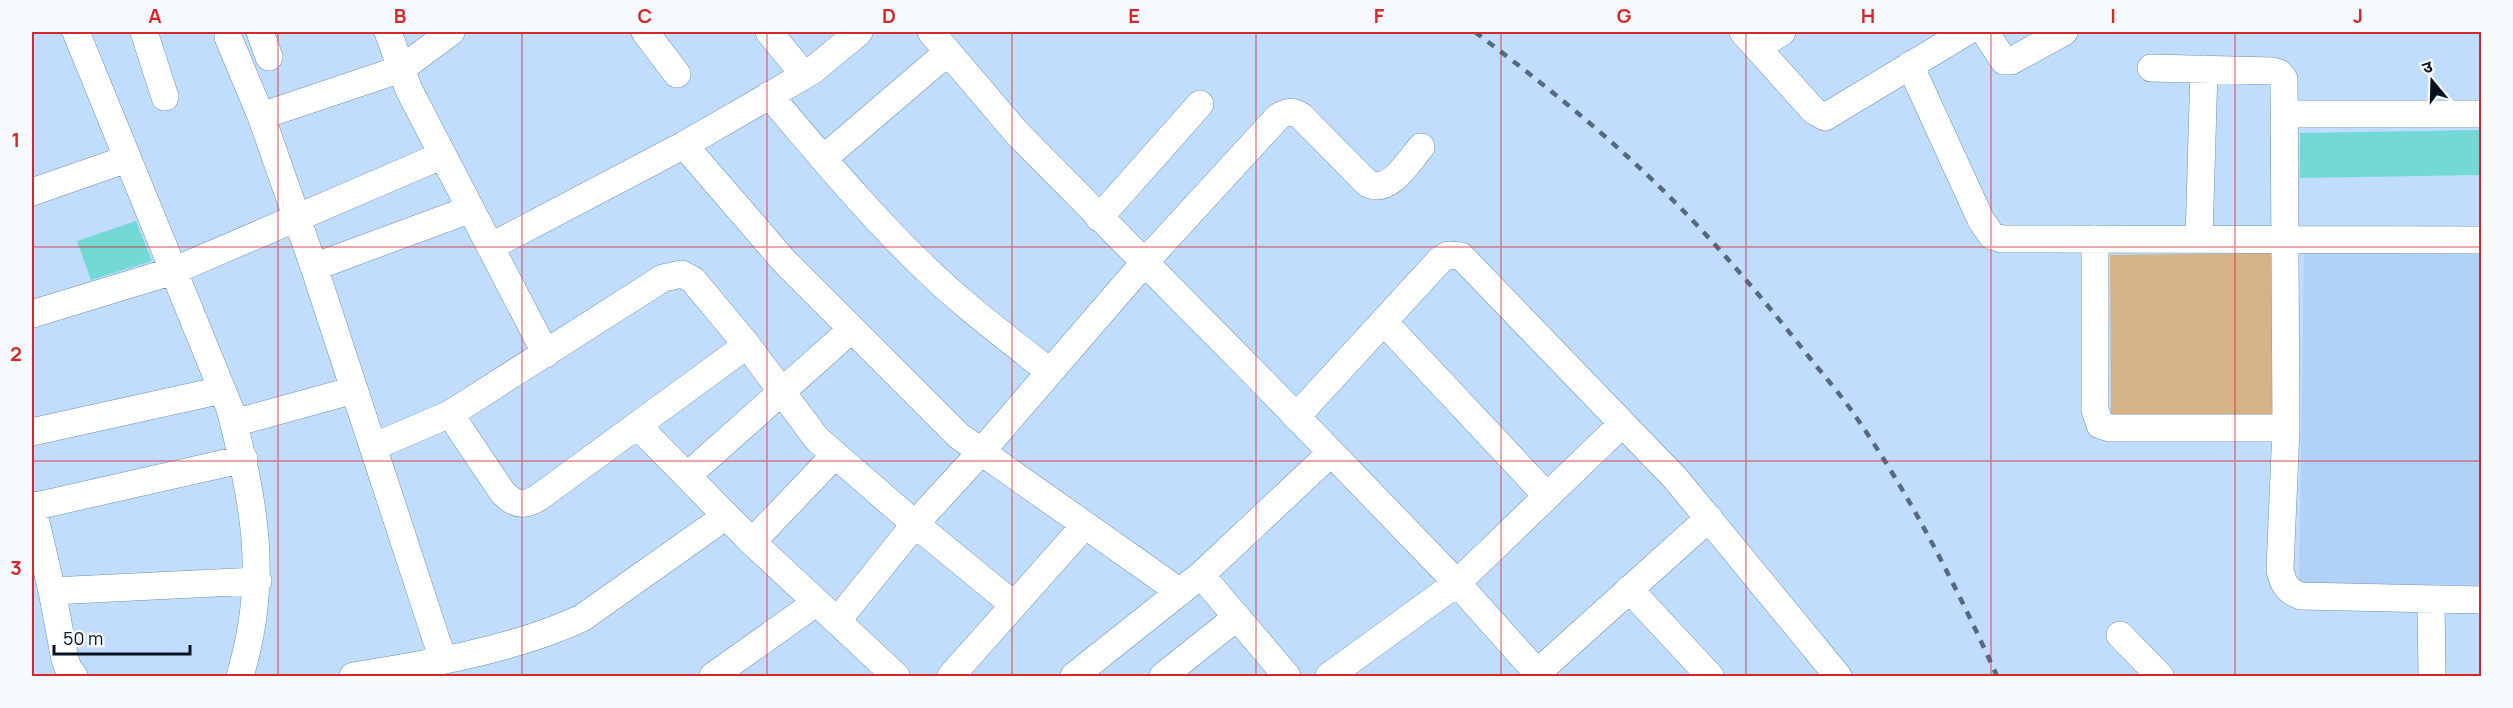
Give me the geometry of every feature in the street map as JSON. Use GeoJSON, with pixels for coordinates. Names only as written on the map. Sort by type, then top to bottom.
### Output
{"type":"FeatureCollection","features":[{"type":"Feature","properties":{"kind":"street"},"geometry":{"type":"LineString","coordinates":[[76,32],[222,390],[244,459],[254,517],[258,580],[254,615],[240,676]]}},
{"type":"Feature","properties":{"kind":"street"},"geometry":{"type":"LineString","coordinates":[[144,32],[165,97]]}},
{"type":"Feature","properties":{"kind":"street"},"geometry":{"type":"LineString","coordinates":[[260,32],[269,57]]}},
{"type":"Feature","properties":{"kind":"street"},"geometry":{"type":"LineString","coordinates":[[388,32],[409,90],[546,354]]}},
{"type":"Feature","properties":{"kind":"street"},"geometry":{"type":"LineString","coordinates":[[261,116],[401,69],[451,32]]}},
{"type":"Feature","properties":{"kind":"street"},"geometry":{"type":"LineString","coordinates":[[645,32],[677,74]]}},
{"type":"Feature","properties":{"kind":"street"},"geometry":{"type":"LineString","coordinates":[[769,32],[804,75]]}},
{"type":"Feature","properties":{"kind":"street"},"geometry":{"type":"LineString","coordinates":[[490,247],[684,145],[804,75],[859,32]]}},
{"type":"Feature","properties":{"kind":"street"},"geometry":{"type":"LineString","coordinates":[[931,32],[1016,132],[1457,583],[1539,675],[1629,589],[1709,518]]}},
{"type":"Feature","properties":{"kind":"street"},"geometry":{"type":"LineString","coordinates":[[1782,32],[1751,39],[1814,111],[1825,117],[1966,32]]}},
{"type":"Feature","properties":{"kind":"street"},"geometry":{"type":"LineString","coordinates":[[1984,32],[2004,61],[2011,61],[2064,32]]}},
{"type":"Feature","properties":{"kind":"street"},"geometry":{"type":"LineString","coordinates":[[228,36],[261,116],[314,267],[443,660]]}},
{"type":"Feature","properties":{"kind":"street"},"geometry":{"type":"LineString","coordinates":[[824,158],[948,52]]}},
{"type":"Feature","properties":{"kind":"street"},"geometry":{"type":"LineString","coordinates":[[1910,65],[1981,220],[1992,236],[2002,239],[2481,240]]}},
{"type":"Feature","properties":{"kind":"street"},"geometry":{"type":"LineString","coordinates":[[2151,68],[2279,73],[2284,79],[2286,429],[2280,570],[2283,582],[2290,592],[2301,596],[2481,600]]}},
{"type":"Feature","properties":{"kind":"street"},"geometry":{"type":"LineString","coordinates":[[2199,239],[2204,69]]}},
{"type":"Feature","properties":{"kind":"street"},"geometry":{"type":"LineString","coordinates":[[769,95],[884,227],[920,264],[952,294],[1050,372]]}},
{"type":"Feature","properties":{"kind":"street"},"geometry":{"type":"LineString","coordinates":[[1100,218],[1200,104]]}},
{"type":"Feature","properties":{"kind":"street"},"geometry":{"type":"LineString","coordinates":[[838,620],[915,524],[981,452],[1144,263],[1285,112],[1293,111],[1301,116],[1368,184],[1375,187],[1389,184],[1421,147]]}},
{"type":"Feature","properties":{"kind":"street"},"geometry":{"type":"LineString","coordinates":[[2286,114],[2481,114]]}},
{"type":"Feature","properties":{"kind":"street"},"geometry":{"type":"LineString","coordinates":[[684,145],[784,261],[959,436],[1180,592]]}},
{"type":"Feature","properties":{"kind":"street"},"geometry":{"type":"LineString","coordinates":[[32,314],[173,271],[443,155]]}},
{"type":"Feature","properties":{"kind":"street"},"geometry":{"type":"LineString","coordinates":[[32,192],[127,159]]}},
{"type":"Feature","properties":{"kind":"street"},"geometry":{"type":"LineString","coordinates":[[314,267],[471,209]]}},
{"type":"Feature","properties":{"kind":"street"},"geometry":{"type":"LineString","coordinates":[[2095,239],[2095,410],[2100,425],[2110,428],[2286,429]]}},
{"type":"Feature","properties":{"kind":"street"},"geometry":{"type":"LineString","coordinates":[[1296,417],[1440,260],[1448,255],[1461,256],[1676,479],[1838,676]]}},
{"type":"Feature","properties":{"kind":"street"},"geometry":{"type":"LineString","coordinates":[[373,447],[450,414],[663,278],[682,273],[693,280],[747,345],[802,422],[835,455],[1014,605]]}},
{"type":"Feature","properties":{"kind":"street"},"geometry":{"type":"LineString","coordinates":[[1384,322],[1547,496]]}},
{"type":"Feature","properties":{"kind":"street"},"geometry":{"type":"LineString","coordinates":[[687,476],[852,329]]}},
{"type":"Feature","properties":{"kind":"street"},"geometry":{"type":"LineString","coordinates":[[450,414],[503,493],[512,502],[522,505],[531,502],[638,426],[747,345]]}},
{"type":"Feature","properties":{"kind":"street"},"geometry":{"type":"LineString","coordinates":[[32,432],[222,390]]}},
{"type":"Feature","properties":{"kind":"street"},"geometry":{"type":"LineString","coordinates":[[234,423],[354,390]]}},
{"type":"Feature","properties":{"kind":"street"},"geometry":{"type":"LineString","coordinates":[[1329,676],[1361,668],[1457,583],[1622,424]]}},
{"type":"Feature","properties":{"kind":"street"},"geometry":{"type":"LineString","coordinates":[[638,426],[752,542],[896,676]]}},
{"type":"Feature","properties":{"kind":"street"},"geometry":{"type":"LineString","coordinates":[[1074,676],[1201,575],[1331,453]]}},
{"type":"Feature","properties":{"kind":"street"},"geometry":{"type":"LineString","coordinates":[[752,542],[835,455]]}},
{"type":"Feature","properties":{"kind":"street"},"geometry":{"type":"LineString","coordinates":[[75,676],[69,670],[65,660],[32,506],[244,459]]}},
{"type":"Feature","properties":{"kind":"street"},"geometry":{"type":"LineString","coordinates":[[370,675],[533,638],[582,618],[726,516]]}},
{"type":"Feature","properties":{"kind":"street"},"geometry":{"type":"LineString","coordinates":[[951,676],[1085,525]]}},
{"type":"Feature","properties":{"kind":"street"},"geometry":{"type":"LineString","coordinates":[[1201,575],[1287,676]]}},
{"type":"Feature","properties":{"kind":"street"},"geometry":{"type":"LineString","coordinates":[[52,591],[258,580]]}},
{"type":"Feature","properties":{"kind":"street"},"geometry":{"type":"LineString","coordinates":[[1629,589],[1710,676]]}},
{"type":"Feature","properties":{"kind":"street"},"geometry":{"type":"LineString","coordinates":[[2431,600],[2432,676]]}},
{"type":"Feature","properties":{"kind":"street"},"geometry":{"type":"LineString","coordinates":[[713,676],[817,602]]}},
{"type":"Feature","properties":{"kind":"street"},"geometry":{"type":"LineString","coordinates":[[1163,676],[1237,618]]}},
{"type":"Feature","properties":{"kind":"street"},"geometry":{"type":"LineString","coordinates":[[2121,635],[2160,676]]}},
{"type":"Feature","properties":{"kind":"shaded area"},"geometry":{"type":"Polygon","coordinates":[[[2304,251],[2481,253],[2481,585],[2299,583],[2304,251]]]}},
{"type":"Feature","properties":{"kind":"shaded area"},"geometry":{"type":"Polygon","coordinates":[[[2271,253],[2272,414],[2111,415],[2110,255],[2271,253]]]}},
{"type":"Feature","properties":{"kind":"building"},"geometry":{"type":"Polygon","coordinates":[[[2481,130],[2481,175],[2300,178],[2300,133],[2481,130]]]}},
{"type":"Feature","properties":{"kind":"building"},"geometry":{"type":"Polygon","coordinates":[[[136,221],[152,261],[91,280],[77,241],[136,221]]]}},
{"type":"Feature","properties":{"kind":"railway"},"geometry":{"type":"LineString","coordinates":[[1475,32],[1573,109],[1653,181],[1723,254],[1788,331],[1851,409],[1896,479],[1950,577],[1997,676]]}}]}
